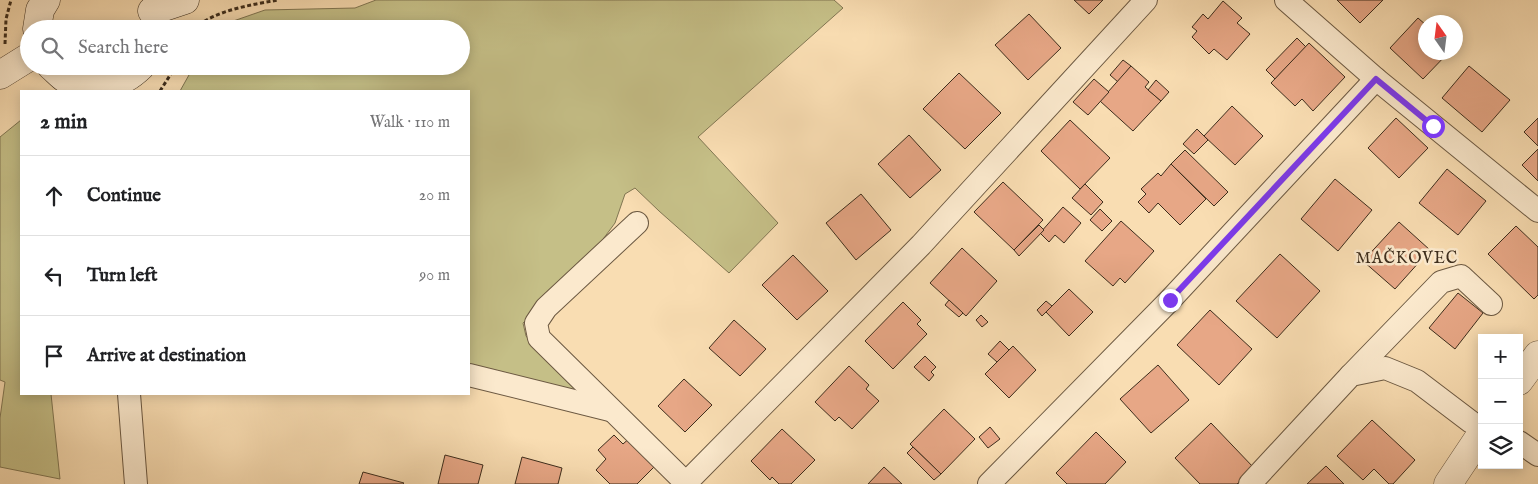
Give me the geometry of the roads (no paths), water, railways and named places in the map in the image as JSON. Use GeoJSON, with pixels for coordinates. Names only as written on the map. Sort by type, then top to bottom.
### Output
{"type":"FeatureCollection","features":[{"type":"Feature","properties":{"kind":"main road"},"geometry":{"type":"LineString","coordinates":[[38,20],[40,10],[46,0]]}},
{"type":"Feature","properties":{"kind":"main road"},"geometry":{"type":"LineString","coordinates":[[151,13],[185,0]]}},
{"type":"Feature","properties":{"kind":"main road"},"geometry":{"type":"LineString","coordinates":[[0,74],[20,62]]}},
{"type":"Feature","properties":{"kind":"main road"},"geometry":{"type":"LineString","coordinates":[[61,75],[66,79],[85,86],[105,86],[124,80],[130,75]]}},
{"type":"Feature","properties":{"kind":"main road"},"geometry":{"type":"LineString","coordinates":[[1520,379],[1538,355]]}},
{"type":"Feature","properties":{"kind":"main road"},"geometry":{"type":"LineString","coordinates":[[1448,484],[1476,428]]}},
{"type":"Feature","properties":{"kind":"street"},"geometry":{"type":"LineString","coordinates":[[637,223],[546,308],[536,323],[540,338],[686,484],[922,245],[1146,0]]}},
{"type":"Feature","properties":{"kind":"street"},"geometry":{"type":"LineString","coordinates":[[1286,0],[1376,79],[1538,211]]}},
{"type":"Feature","properties":{"kind":"street"},"geometry":{"type":"LineString","coordinates":[[990,484],[1170,300],[1376,79]]}},
{"type":"Feature","properties":{"kind":"street"},"geometry":{"type":"LineString","coordinates":[[1250,484],[1441,282],[1461,276],[1491,304]]}},
{"type":"Feature","properties":{"kind":"street"},"geometry":{"type":"LineString","coordinates":[[1351,375],[1385,368],[1417,381],[1476,428]]}},
{"type":"Feature","properties":{"kind":"street"},"geometry":{"type":"LineString","coordinates":[[470,375],[611,410]]}},
{"type":"Feature","properties":{"kind":"street"},"geometry":{"type":"LineString","coordinates":[[129,395],[136,484]]}},
{"type":"Feature","properties":{"kind":"street"},"geometry":{"type":"LineString","coordinates":[[1523,445],[1538,455]]}},
{"type":"Feature","properties":{"kind":"district","name":"MAČKOVEC"},"geometry":{"type":"Point","coordinates":[1407,259]}}]}
